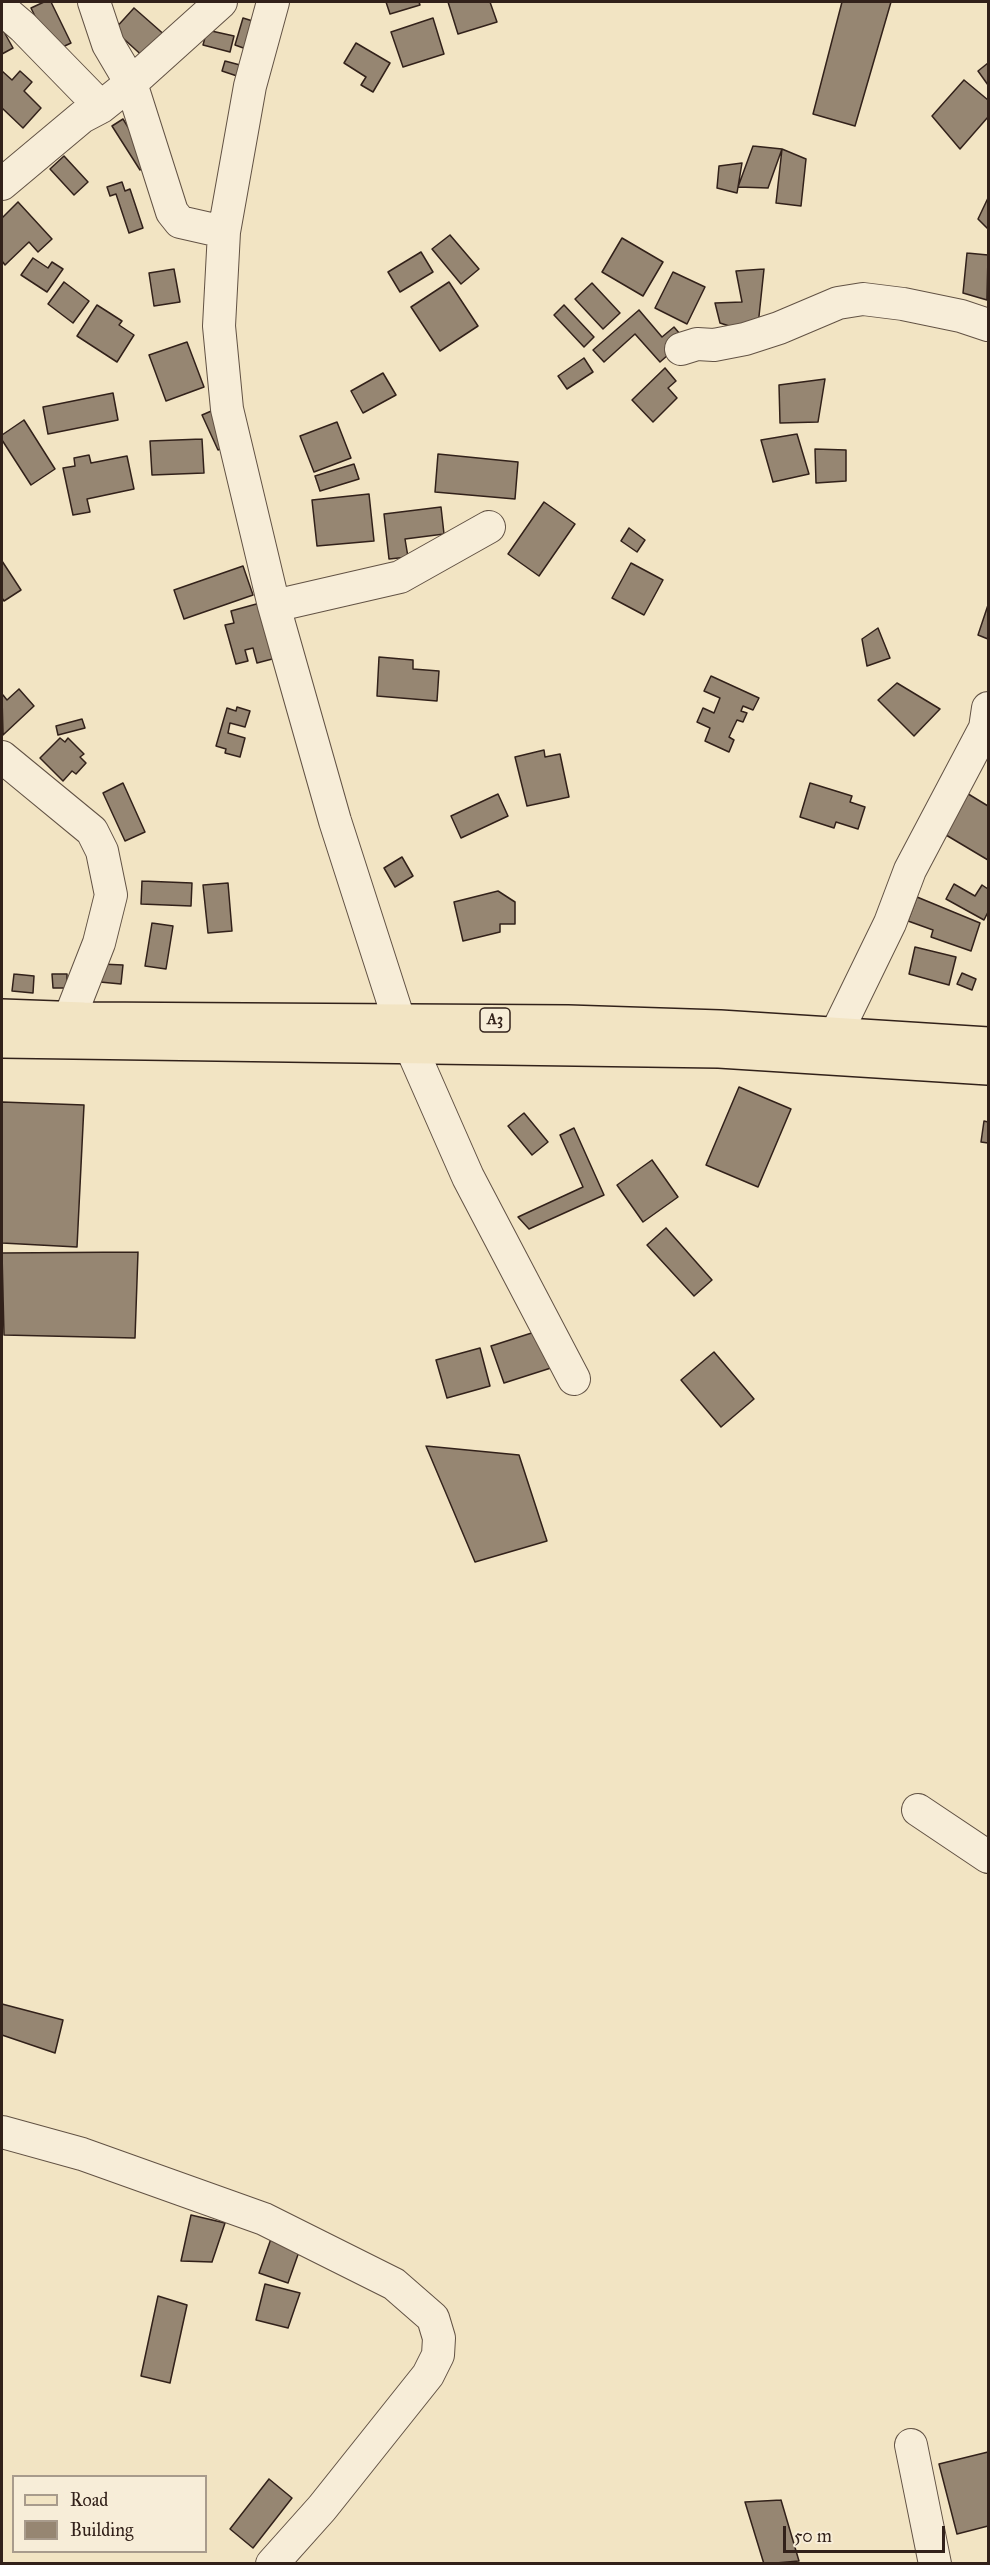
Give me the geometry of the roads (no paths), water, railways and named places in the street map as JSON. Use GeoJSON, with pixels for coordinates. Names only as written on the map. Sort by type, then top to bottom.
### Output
{"type":"FeatureCollection","features":[{"type":"Feature","properties":{"kind":"main road","name":"A3"},"geometry":{"type":"LineString","coordinates":[[2,1016],[70,1017],[403,1033],[988,1068]]}},
{"type":"Feature","properties":{"kind":"main road","name":"A3"},"geometry":{"type":"LineString","coordinates":[[2,1041],[709,1026],[988,1044]]}},
{"type":"Feature","properties":{"kind":"street"},"geometry":{"type":"LineString","coordinates":[[94,2],[108,44],[130,83],[172,212],[180,222],[224,232]]}},
{"type":"Feature","properties":{"kind":"street"},"geometry":{"type":"LineString","coordinates":[[2,184],[82,117],[101,107],[130,83],[221,2]]}},
{"type":"Feature","properties":{"kind":"street"},"geometry":{"type":"LineString","coordinates":[[273,2],[250,86],[224,232],[219,326],[227,408],[274,606],[335,821],[403,1033],[468,1177],[574,1379]]}},
{"type":"Feature","properties":{"kind":"street"},"geometry":{"type":"LineString","coordinates":[[2,9],[23,27],[101,107]]}},
{"type":"Feature","properties":{"kind":"street"},"geometry":{"type":"LineString","coordinates":[[681,349],[697,344],[714,345],[745,339],[779,328],[838,303],[863,299],[903,304],[961,316],[988,325]]}},
{"type":"Feature","properties":{"kind":"street"},"geometry":{"type":"LineString","coordinates":[[274,606],[400,577],[489,527]]}},
{"type":"Feature","properties":{"kind":"street"},"geometry":{"type":"LineString","coordinates":[[836,1034],[890,923],[910,870],[985,728],[988,708]]}},
{"type":"Feature","properties":{"kind":"street"},"geometry":{"type":"LineString","coordinates":[[2,757],[92,831],[102,851],[111,895],[99,943],[70,1017]]}},
{"type":"Feature","properties":{"kind":"street"},"geometry":{"type":"LineString","coordinates":[[918,1810],[988,1857]]}},
{"type":"Feature","properties":{"kind":"street"},"geometry":{"type":"LineString","coordinates":[[2,2132],[82,2154],[264,2219],[394,2284],[433,2318],[439,2338],[438,2355],[428,2375],[322,2508],[272,2564]]}},
{"type":"Feature","properties":{"kind":"street"},"geometry":{"type":"LineString","coordinates":[[911,2445],[935,2564]]}}]}
